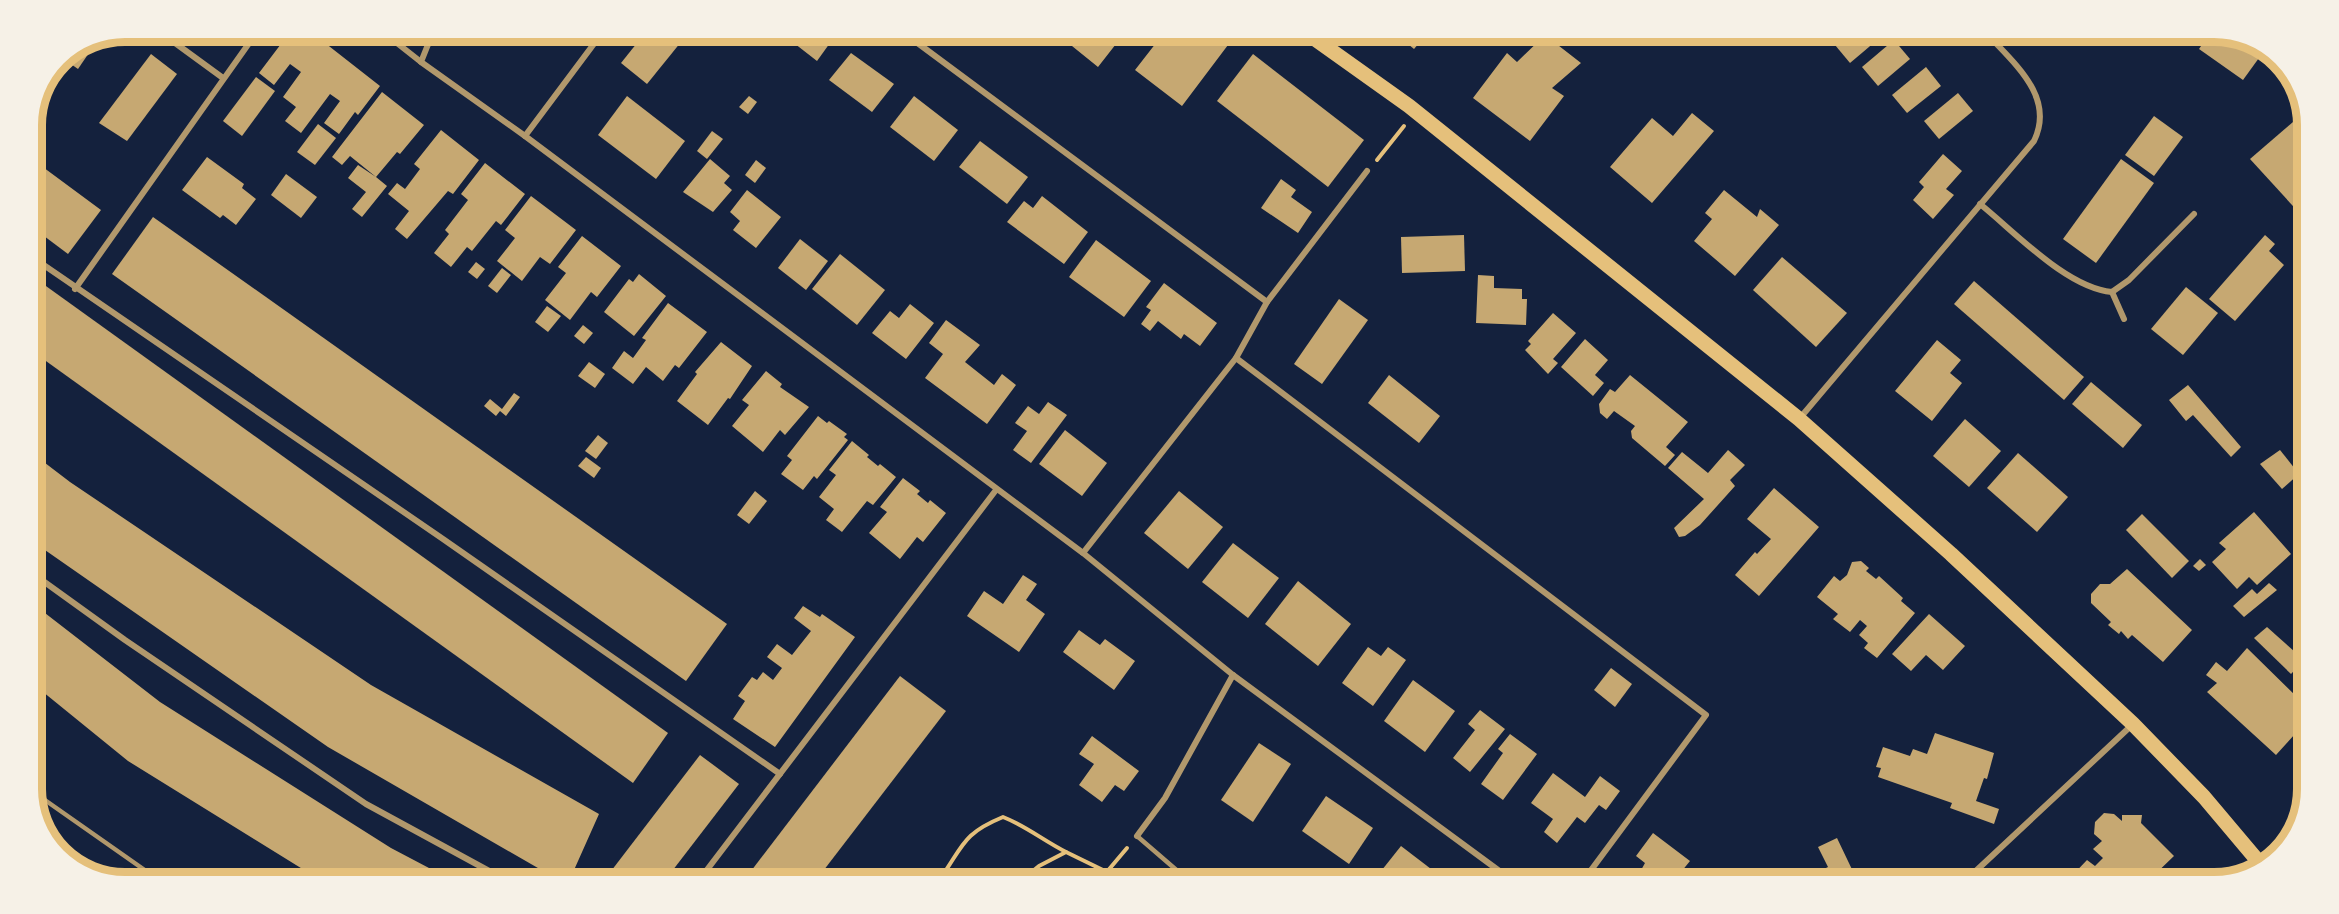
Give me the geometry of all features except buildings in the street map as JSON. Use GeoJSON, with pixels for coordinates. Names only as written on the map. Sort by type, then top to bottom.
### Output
{"type":"FeatureCollection","features":[{"type":"Feature","properties":{"kind":"main road"},"geometry":{"type":"LineString","coordinates":[[1319,42],[1409,106],[1799,419],[1951,554],[2133,724],[2204,797],[2257,860]]}},
{"type":"Feature","properties":{"kind":"street"},"geometry":{"type":"LineString","coordinates":[[173,42],[223,78]]}},
{"type":"Feature","properties":{"kind":"street"},"geometry":{"type":"LineString","coordinates":[[75,289],[250,42]]}},
{"type":"Feature","properties":{"kind":"street"},"geometry":{"type":"LineString","coordinates":[[396,42],[1083,553],[1233,675],[1501,872]]}},
{"type":"Feature","properties":{"kind":"street"},"geometry":{"type":"LineString","coordinates":[[421,62],[429,42]]}},
{"type":"Feature","properties":{"kind":"street"},"geometry":{"type":"LineString","coordinates":[[525,136],[595,42]]}},
{"type":"Feature","properties":{"kind":"street"},"geometry":{"type":"LineString","coordinates":[[916,42],[1267,302]]}},
{"type":"Feature","properties":{"kind":"street"},"geometry":{"type":"LineString","coordinates":[[1799,419],[2034,141],[2040,121],[2038,101],[2029,80],[1994,42]]}},
{"type":"Feature","properties":{"kind":"street"},"geometry":{"type":"LineString","coordinates":[[1083,553],[1236,358],[1267,302],[1367,171]]}},
{"type":"Feature","properties":{"kind":"street"},"geometry":{"type":"LineString","coordinates":[[1980,204],[2071,279],[2099,291],[2112,292],[2129,280],[2194,214]]}},
{"type":"Feature","properties":{"kind":"street"},"geometry":{"type":"LineString","coordinates":[[42,264],[453,545],[780,774]]}},
{"type":"Feature","properties":{"kind":"street"},"geometry":{"type":"LineString","coordinates":[[2112,292],[2124,319]]}},
{"type":"Feature","properties":{"kind":"street"},"geometry":{"type":"LineString","coordinates":[[1236,358],[1706,715],[1590,872]]}},
{"type":"Feature","properties":{"kind":"street"},"geometry":{"type":"LineString","coordinates":[[705,872],[996,490]]}},
{"type":"Feature","properties":{"kind":"street"},"geometry":{"type":"LineString","coordinates":[[42,580],[125,640],[366,804],[491,872]]}},
{"type":"Feature","properties":{"kind":"street"},"geometry":{"type":"LineString","coordinates":[[1137,836],[1165,798],[1233,675]]}},
{"type":"Feature","properties":{"kind":"street"},"geometry":{"type":"LineString","coordinates":[[1975,872],[2133,724]]}},
{"type":"Feature","properties":{"kind":"lane"},"geometry":{"type":"LineString","coordinates":[[43,799],[147,872]]}},
{"type":"Feature","properties":{"kind":"lane"},"geometry":{"type":"LineString","coordinates":[[1137,836],[1179,872]]}},
{"type":"Feature","properties":{"kind":"path"},"geometry":{"type":"LineString","coordinates":[[1381,154],[1399,131]]}},
{"type":"Feature","properties":{"kind":"path"},"geometry":{"type":"LineString","coordinates":[[944,872],[965,839],[982,826],[1003,817],[1024,825],[1046,843],[1107,872],[1137,836]]}},
{"type":"Feature","properties":{"kind":"path"},"geometry":{"type":"LineString","coordinates":[[1032,872],[1066,852]]}}]}
